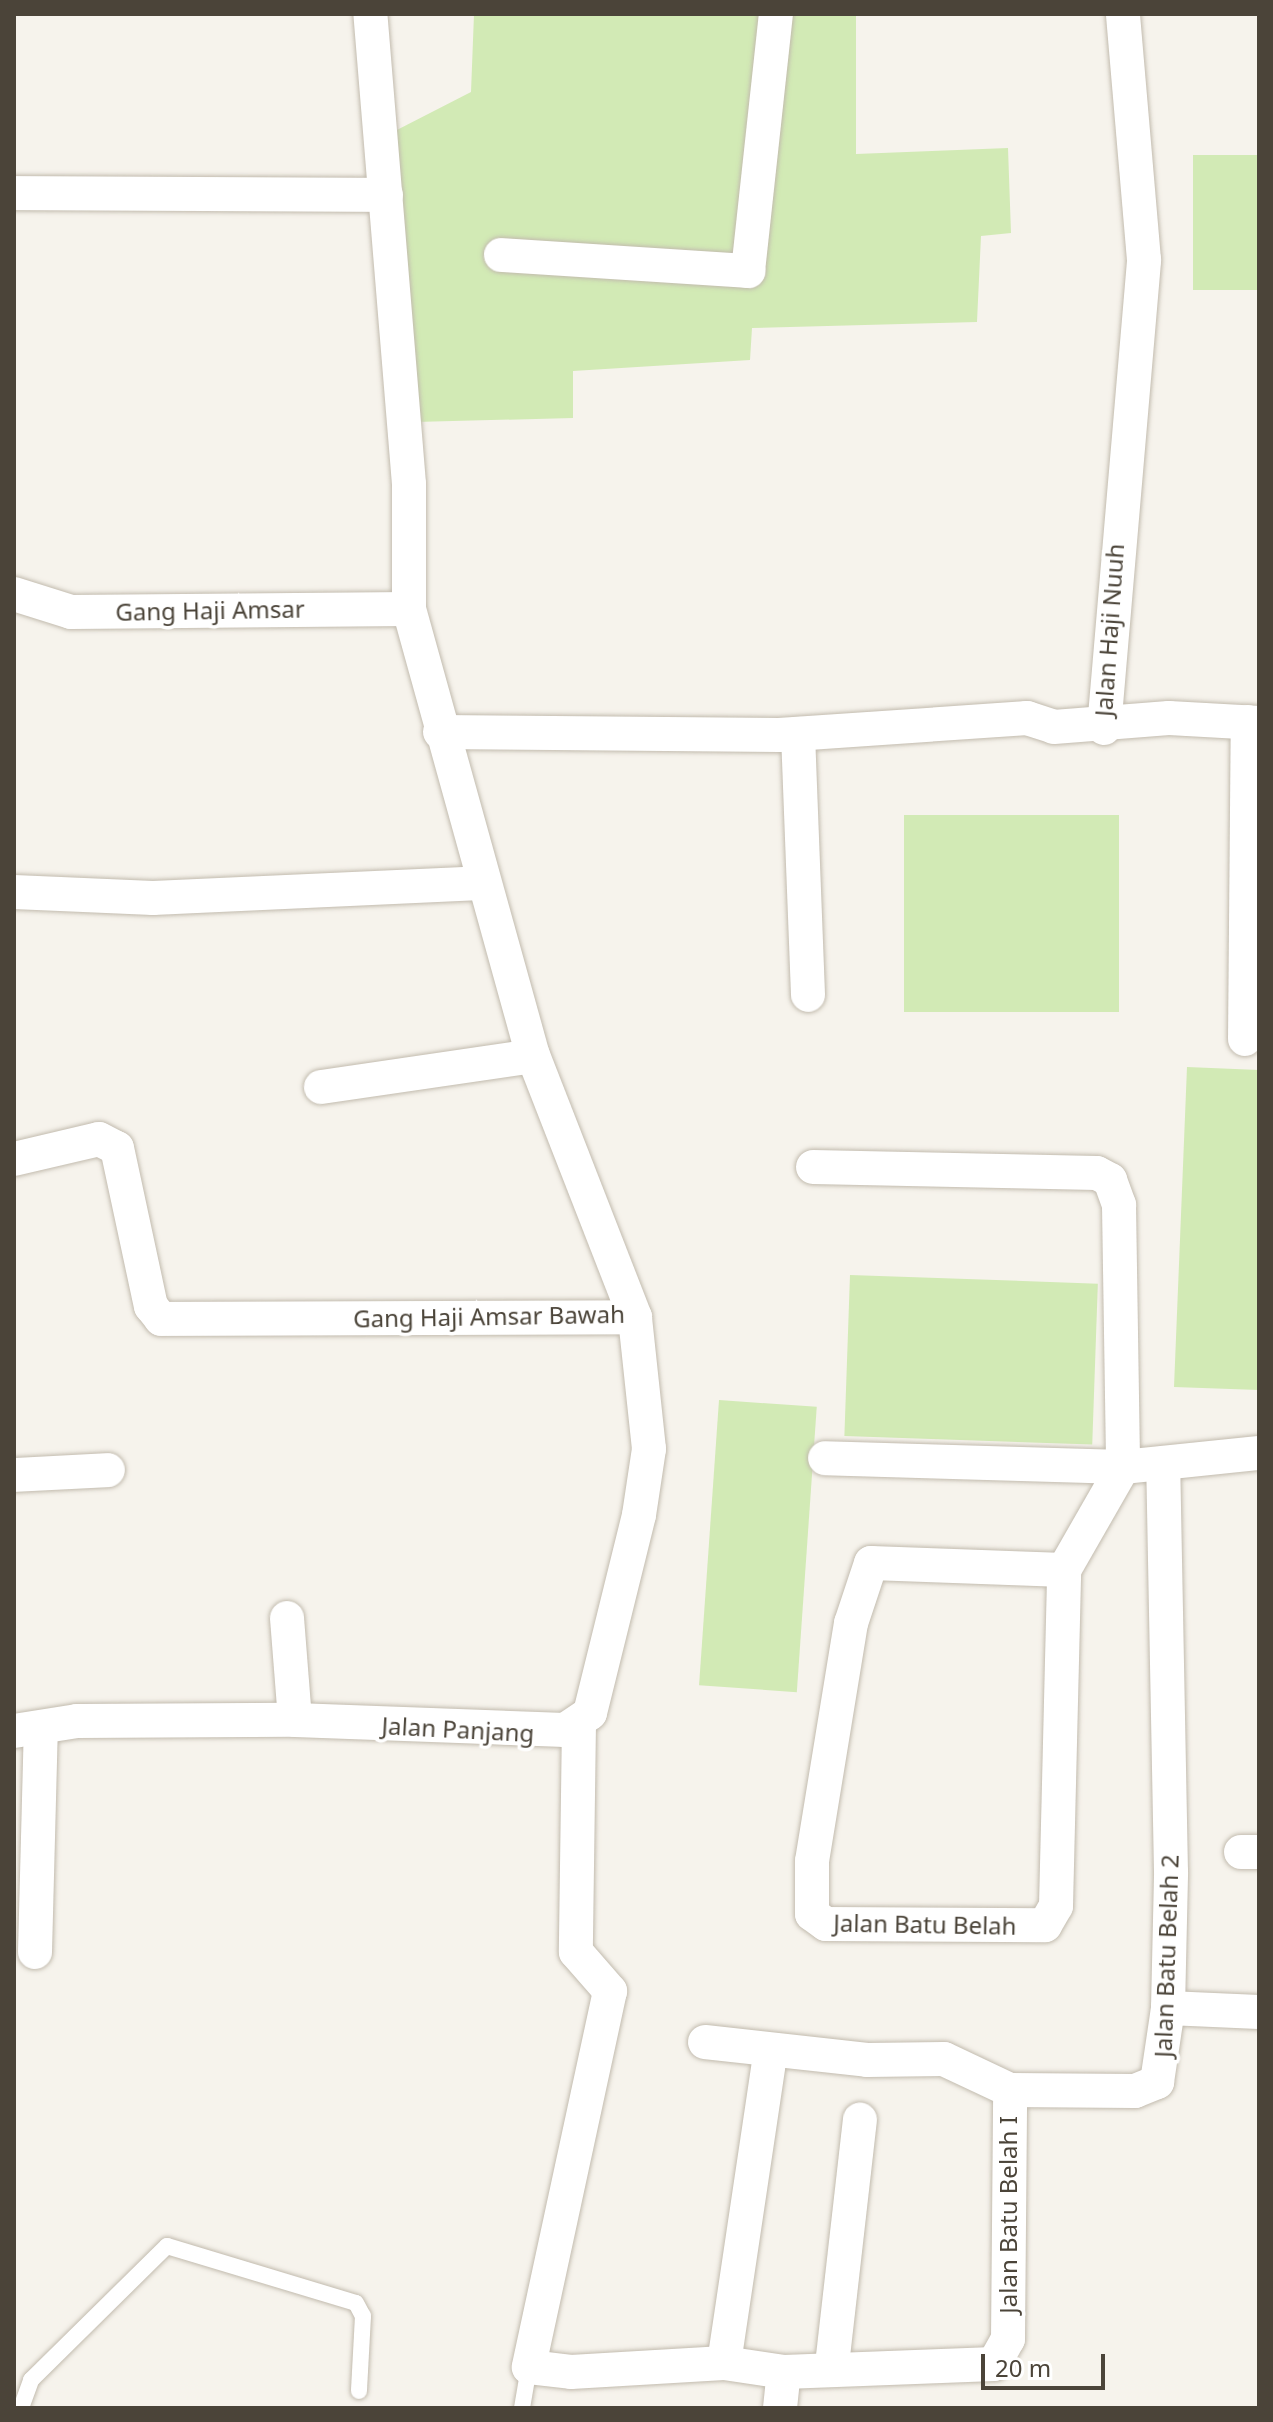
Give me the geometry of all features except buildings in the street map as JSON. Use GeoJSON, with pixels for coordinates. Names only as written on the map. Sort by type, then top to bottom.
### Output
{"type":"FeatureCollection","features":[{"type":"Feature","properties":{"kind":"street","name":"Gang Haji Amsar Bawah"},"geometry":{"type":"LineString","coordinates":[[14,1159],[99,1139],[117,1148],[151,1306],[161,1319],[635,1317],[533,1056],[481,883],[409,609],[409,484],[370,14]]}},
{"type":"Feature","properties":{"kind":"street"},"geometry":{"type":"LineString","coordinates":[[501,255],[748,271],[776,14]]}},
{"type":"Feature","properties":{"kind":"street","name":"Jalan Haji Nuuh"},"geometry":{"type":"LineString","coordinates":[[440,732],[798,734],[1027,718],[1054,727],[1104,728],[1144,260],[1123,14]]}},
{"type":"Feature","properties":{"kind":"street"},"geometry":{"type":"LineString","coordinates":[[14,193],[386,195]]}},
{"type":"Feature","properties":{"kind":"street","name":"Gang Haji Amsar"},"geometry":{"type":"LineString","coordinates":[[14,594],[71,612],[409,609]]}},
{"type":"Feature","properties":{"kind":"street"},"geometry":{"type":"LineString","coordinates":[[1104,728],[1169,718],[1253,723],[1245,1039]]}},
{"type":"Feature","properties":{"kind":"street"},"geometry":{"type":"LineString","coordinates":[[798,734],[808,995]]}},
{"type":"Feature","properties":{"kind":"street"},"geometry":{"type":"LineString","coordinates":[[14,892],[153,898],[481,883]]}},
{"type":"Feature","properties":{"kind":"street"},"geometry":{"type":"LineString","coordinates":[[321,1087],[533,1056]]}},
{"type":"Feature","properties":{"kind":"street"},"geometry":{"type":"LineString","coordinates":[[813,1167],[1067,1169],[1110,1180],[1119,1205],[1123,1467]]}},
{"type":"Feature","properties":{"kind":"street"},"geometry":{"type":"LineString","coordinates":[[529,2367],[610,1991],[576,1952],[579,1723],[590,1713],[609,1650],[649,1449],[635,1317]]}},
{"type":"Feature","properties":{"kind":"street"},"geometry":{"type":"LineString","coordinates":[[825,1458],[1123,1467],[1259,1453]]}},
{"type":"Feature","properties":{"kind":"street","name":"Jalan Batu Belah 2"},"geometry":{"type":"LineString","coordinates":[[705,2042],[867,2060],[944,2059],[1010,2090],[1148,2089],[1161,2068],[1168,2008],[1163,1463]]}},
{"type":"Feature","properties":{"kind":"street","name":"Jalan Batu Belah"},"geometry":{"type":"LineString","coordinates":[[1064,1570],[871,1563],[862,1578],[849,1638],[809,1897],[812,1914],[826,1924],[1015,1928],[1045,1925],[1053,1916],[1064,1570],[1123,1467]]}},
{"type":"Feature","properties":{"kind":"street"},"geometry":{"type":"LineString","coordinates":[[14,1475],[108,1470]]}},
{"type":"Feature","properties":{"kind":"street"},"geometry":{"type":"LineString","coordinates":[[287,1618],[295,1720]]}},
{"type":"Feature","properties":{"kind":"street","name":"Jalan Panjang"},"geometry":{"type":"LineString","coordinates":[[28,1730],[77,1721],[295,1720],[549,1733],[579,1723]]}},
{"type":"Feature","properties":{"kind":"street"},"geometry":{"type":"LineString","coordinates":[[28,1730],[35,1952]]}},
{"type":"Feature","properties":{"kind":"street"},"geometry":{"type":"LineString","coordinates":[[1168,2008],[1259,2012]]}},
{"type":"Feature","properties":{"kind":"street"},"geometry":{"type":"LineString","coordinates":[[724,2363],[768,2067]]}},
{"type":"Feature","properties":{"kind":"street","name":"Jalan Batu Belah I"},"geometry":{"type":"LineString","coordinates":[[529,2367],[585,2371],[724,2363],[784,2372],[832,2365],[984,2367],[1003,2357],[1010,2090]]}},
{"type":"Feature","properties":{"kind":"street"},"geometry":{"type":"LineString","coordinates":[[832,2365],[860,2120]]}},
{"type":"Feature","properties":{"kind":"street"},"geometry":{"type":"LineString","coordinates":[[780,2408],[784,2372]]}},
{"type":"Feature","properties":{"kind":"lane"},"geometry":{"type":"LineString","coordinates":[[21,2408],[31,2380],[167,2246],[356,2303],[363,2316],[359,2391]]}},
{"type":"Feature","properties":{"kind":"lane"},"geometry":{"type":"LineString","coordinates":[[522,2408],[529,2367]]}},
{"type":"Feature","properties":{"kind":"green space"},"geometry":{"type":"Polygon","coordinates":[[[474,14],[856,14],[856,154],[1008,148],[1011,233],[981,236],[977,322],[752,328],[750,360],[573,371],[573,418],[415,422],[391,133],[471,92],[474,14]]]}},
{"type":"Feature","properties":{"kind":"green space"},"geometry":{"type":"Polygon","coordinates":[[[1193,155],[1259,155],[1259,290],[1193,290],[1193,155]]]}},
{"type":"Feature","properties":{"kind":"green space"},"geometry":{"type":"Polygon","coordinates":[[[904,815],[1119,815],[1119,1012],[904,1012],[904,815]]]}},
{"type":"Feature","properties":{"kind":"green space"},"geometry":{"type":"Polygon","coordinates":[[[1187,1067],[1259,1070],[1259,1390],[1174,1387],[1187,1067]]]}},
{"type":"Feature","properties":{"kind":"green space"},"geometry":{"type":"Polygon","coordinates":[[[850,1275],[1098,1284],[1092,1445],[844,1436],[850,1275]]]}},
{"type":"Feature","properties":{"kind":"green space"},"geometry":{"type":"Polygon","coordinates":[[[719,1400],[817,1407],[797,1692],[699,1685],[719,1400]]]}}]}
